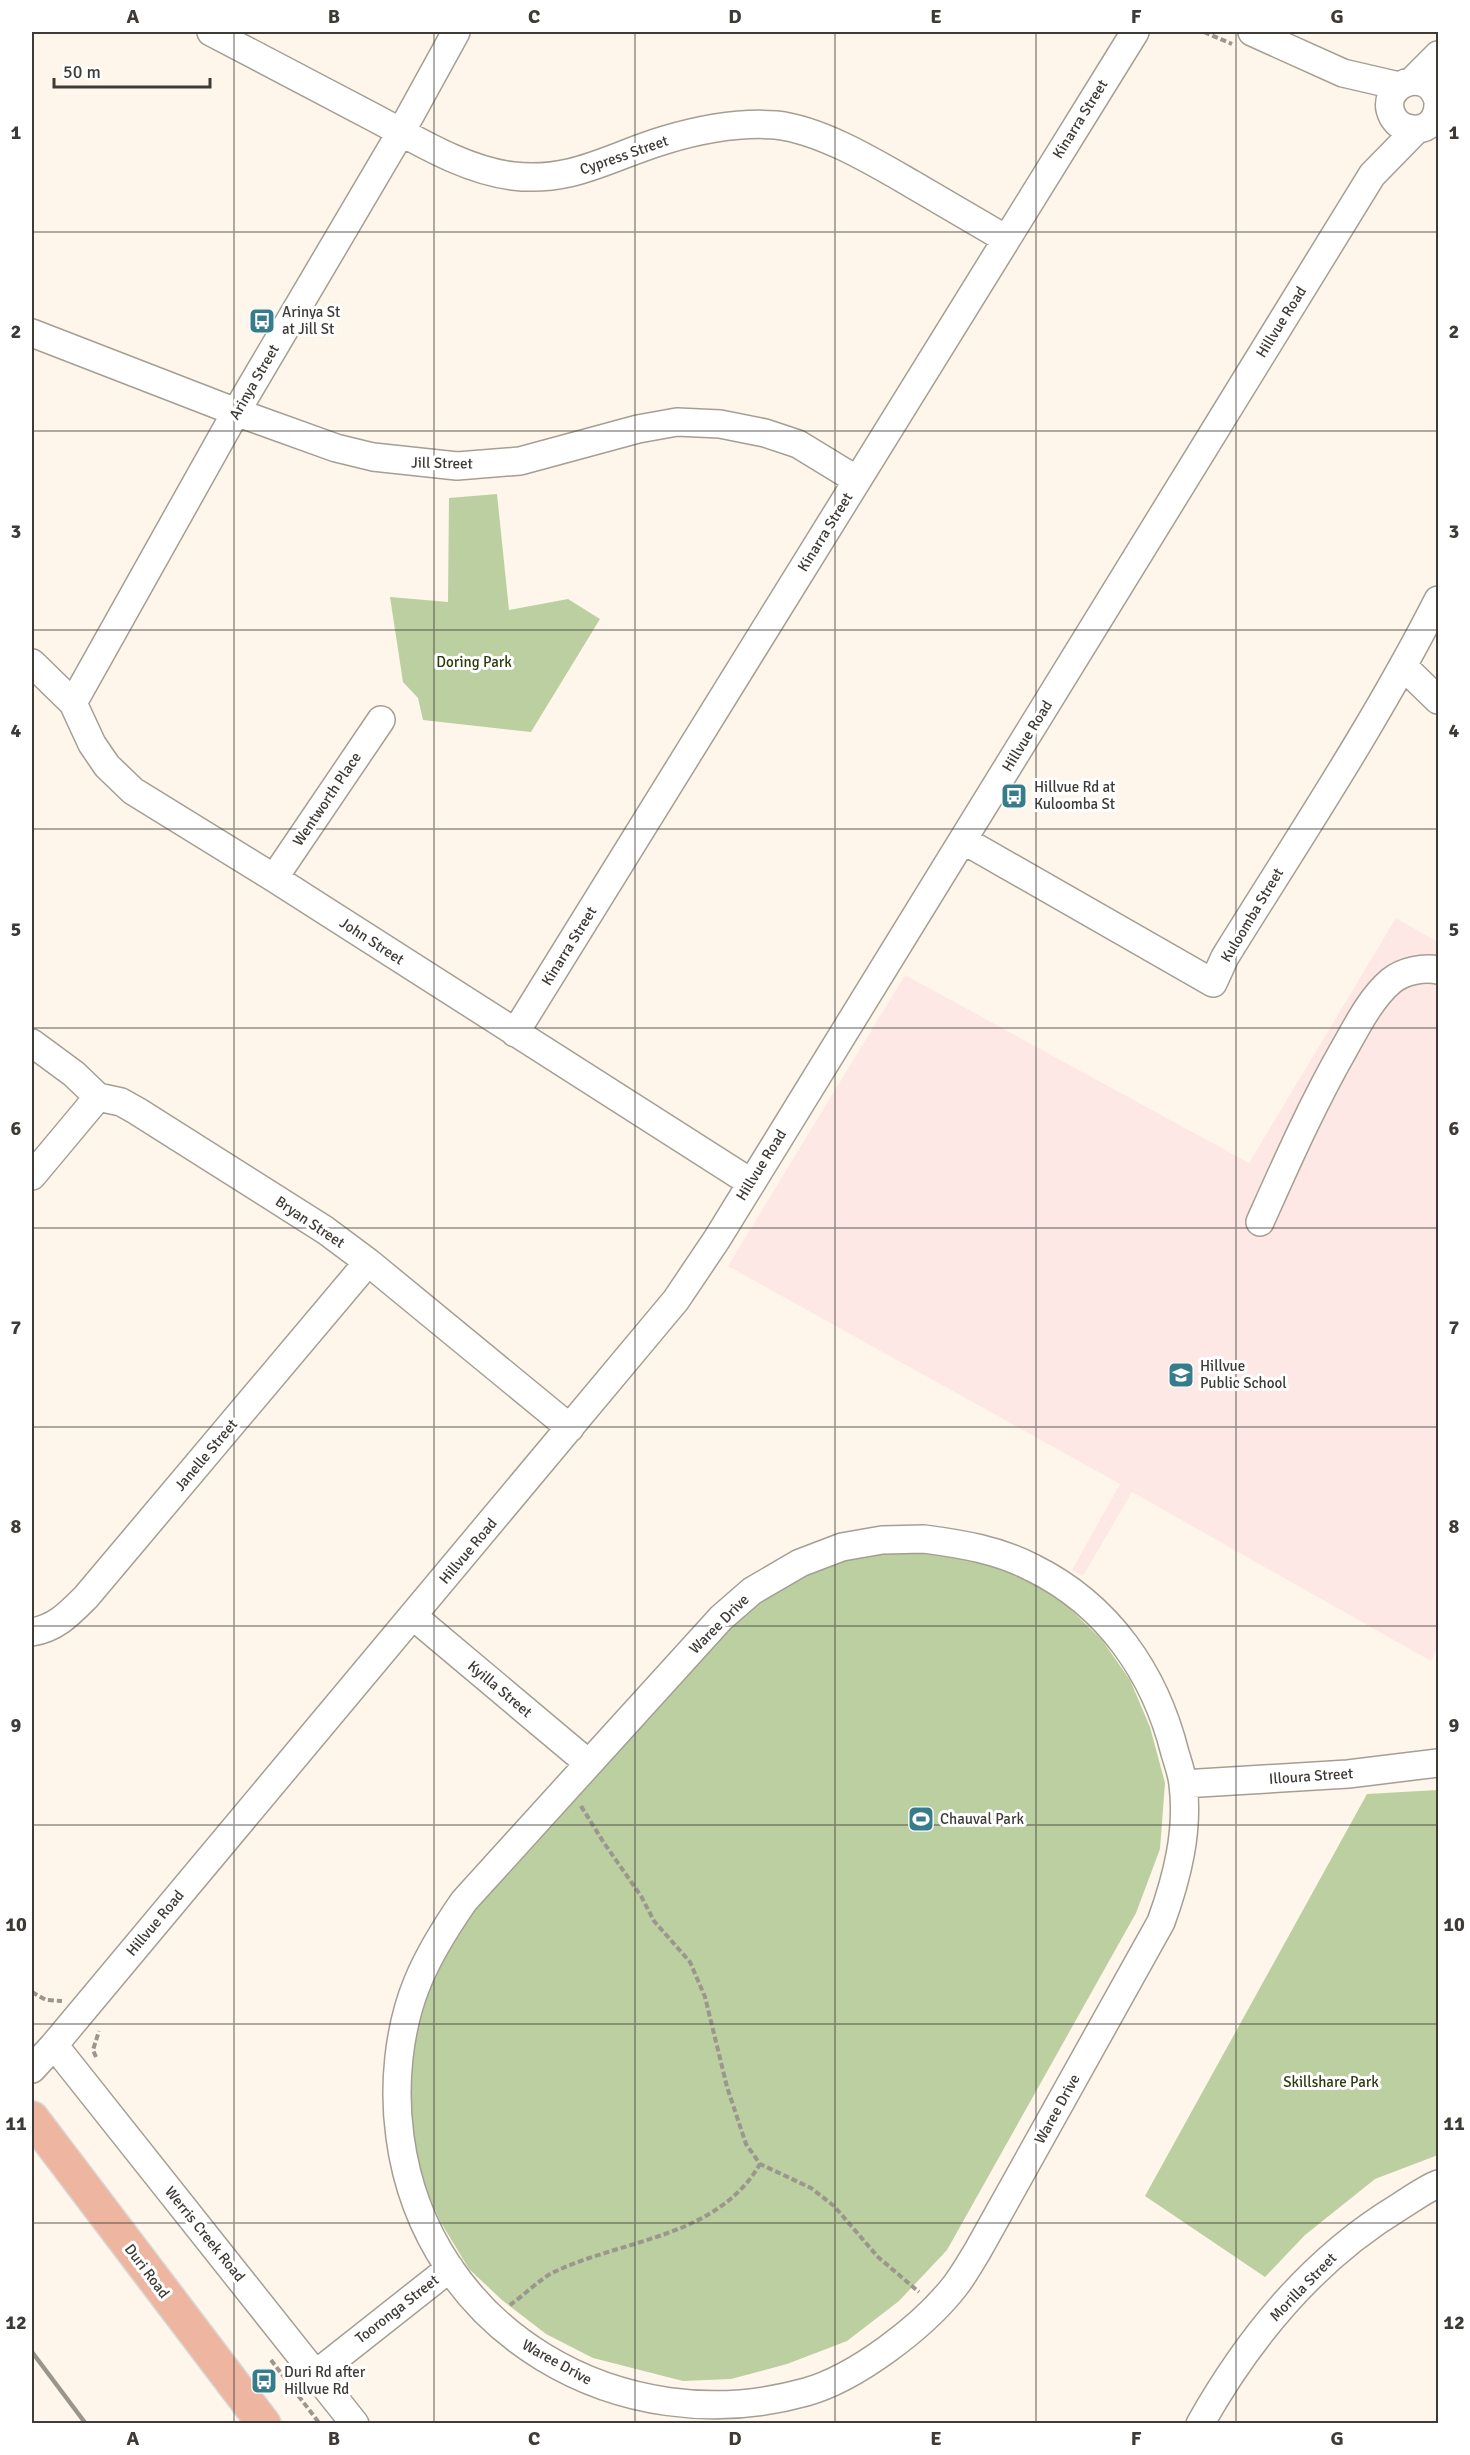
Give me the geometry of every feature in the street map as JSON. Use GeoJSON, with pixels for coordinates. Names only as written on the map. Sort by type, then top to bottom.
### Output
{"type":"FeatureCollection","features":[{"type":"Feature","properties":{"kind":"main road","name":"Duri Road"},"geometry":{"type":"LineString","coordinates":[[32,2118],[264,2424]]}},
{"type":"Feature","properties":{"kind":"street","name":"Cypress Street"},"geometry":{"type":"LineString","coordinates":[[211,32],[400,132],[487,170],[512,176],[552,177],[589,169],[660,141],[696,130],[734,124],[778,125],[824,138],[870,160],[1006,239]]}},
{"type":"Feature","properties":{"kind":"street","name":"Arinya Street"},"geometry":{"type":"LineString","coordinates":[[73,703],[236,412],[456,32]]}},
{"type":"Feature","properties":{"kind":"street","name":"Kinarra Street"},"geometry":{"type":"LineString","coordinates":[[515,1033],[1135,32]]}},
{"type":"Feature","properties":{"kind":"street"},"geometry":{"type":"LineString","coordinates":[[1252,32],[1398,97]]}},
{"type":"Feature","properties":{"kind":"street","name":"Hillvue Road"},"geometry":{"type":"LineString","coordinates":[[1372,174],[1398,97],[1438,55]]}},
{"type":"Feature","properties":{"kind":"street"},"geometry":{"type":"LineString","coordinates":[[1423,82],[1433,89],[1433,111],[1405,128],[1397,122],[1398,97],[1423,82]]}},
{"type":"Feature","properties":{"kind":"street","name":"Hillvue Road"},"geometry":{"type":"LineString","coordinates":[[32,2069],[676,1300],[717,1239],[1372,174],[1433,111]]}},
{"type":"Feature","properties":{"kind":"street","name":"Jill Street"},"geometry":{"type":"LineString","coordinates":[[32,333],[236,412],[363,456],[457,466],[520,460],[638,429],[677,422],[720,424],[798,444],[857,480]]}},
{"type":"Feature","properties":{"kind":"street","name":"Kuloomba Street"},"geometry":{"type":"LineString","coordinates":[[963,840],[1213,983],[1225,957],[1404,667],[1438,600]]}},
{"type":"Feature","properties":{"kind":"street","name":"John Street"},"geometry":{"type":"LineString","coordinates":[[32,663],[73,703],[92,744],[107,766],[133,791],[750,1182]]}},
{"type":"Feature","properties":{"kind":"street"},"geometry":{"type":"LineString","coordinates":[[1404,667],[1438,700]]}},
{"type":"Feature","properties":{"kind":"street","name":"Wentworth Place"},"geometry":{"type":"LineString","coordinates":[[273,878],[381,720]]}},
{"type":"Feature","properties":{"kind":"street"},"geometry":{"type":"LineString","coordinates":[[1260,1222],[1320,1092],[1353,1032],[1377,996],[1392,980],[1410,971],[1430,968],[1438,970]]}},
{"type":"Feature","properties":{"kind":"street","name":"Bryan Street"},"geometry":{"type":"LineString","coordinates":[[32,1043],[74,1074],[98,1097],[121,1102],[137,1111],[325,1230],[368,1262],[570,1428]]}},
{"type":"Feature","properties":{"kind":"street"},"geometry":{"type":"LineString","coordinates":[[32,1176],[98,1097]]}},
{"type":"Feature","properties":{"kind":"street","name":"Janelle Street"},"geometry":{"type":"LineString","coordinates":[[32,1632],[50,1628],[62,1621],[86,1597],[368,1262]]}},
{"type":"Feature","properties":{"kind":"street","name":"Waree Drive"},"geometry":{"type":"LineString","coordinates":[[924,1539],[967,1545],[1002,1555],[1034,1568],[1079,1595],[1112,1627],[1138,1663],[1158,1697],[1171,1735],[1183,1784],[1183,1834],[1176,1881],[1161,1922],[977,2252],[955,2287],[912,2331],[851,2372],[756,2413],[713,2406],[674,2404],[626,2395],[587,2380],[551,2362],[519,2341],[475,2301],[450,2268],[426,2227],[412,2192],[403,2160],[397,2105],[398,2072],[404,2029],[417,1983],[436,1942],[464,1901],[570,1788],[588,1763],[721,1618],[752,1591],[800,1563],[842,1547],[882,1540],[924,1539]]}},
{"type":"Feature","properties":{"kind":"street","name":"Kyilla Street"},"geometry":{"type":"LineString","coordinates":[[413,1616],[588,1763]]}},
{"type":"Feature","properties":{"kind":"street","name":"Illoura Street"},"geometry":{"type":"LineString","coordinates":[[1183,1784],[1348,1774],[1438,1763]]}},
{"type":"Feature","properties":{"kind":"street","name":"Werris Creek Road"},"geometry":{"type":"LineString","coordinates":[[54,2045],[317,2373],[355,2424]]}},
{"type":"Feature","properties":{"kind":"street","name":"Morilla Street"},"geometry":{"type":"LineString","coordinates":[[1200,2424],[1221,2387],[1279,2307],[1338,2250],[1378,2219],[1438,2184]]}},
{"type":"Feature","properties":{"kind":"street","name":"Tooronga Street"},"geometry":{"type":"LineString","coordinates":[[317,2373],[450,2268]]}},
{"type":"Feature","properties":{"kind":"path"},"geometry":{"type":"LineString","coordinates":[[570,1788],[604,1843],[642,1896],[654,1921],[690,1962],[705,1997],[727,2087],[746,2144],[760,2164],[811,2188],[834,2205],[878,2257],[936,2307]]}},
{"type":"Feature","properties":{"kind":"path"},"geometry":{"type":"LineString","coordinates":[[492,2317],[530,2291],[552,2272],[656,2238],[716,2210],[752,2178],[760,2164]]}},
{"type":"Feature","properties":{"kind":"shaded area","name":"Hillvue Public School"},"geometry":{"type":"Polygon","coordinates":[[[1396,918],[1438,942],[1438,1647],[1431,1661],[1132,1492],[1083,1576],[1072,1570],[1120,1484],[728,1266],[905,975],[1249,1163],[1396,918]]]}},
{"type":"Feature","properties":{"kind":"green space","name":"Doring Park"},"geometry":{"type":"Polygon","coordinates":[[[497,494],[509,610],[568,599],[600,619],[531,732],[423,720],[418,698],[403,682],[390,597],[448,602],[449,498],[497,494]]]}},
{"type":"Feature","properties":{"kind":"green space","name":"Chauval Park"},"geometry":{"type":"Polygon","coordinates":[[[888,1549],[958,1554],[1006,1569],[1060,1599],[1102,1640],[1130,1680],[1150,1727],[1165,1783],[1160,1849],[1136,1913],[947,2250],[899,2301],[847,2341],[787,2364],[731,2379],[683,2381],[593,2358],[546,2334],[502,2300],[469,2269],[440,2221],[418,2170],[402,2102],[409,2031],[468,1901],[669,1678],[786,1573],[888,1549]]]}},
{"type":"Feature","properties":{"kind":"green space","name":"Skillshare Park"},"geometry":{"type":"Polygon","coordinates":[[[1438,1790],[1438,2155],[1375,2179],[1305,2235],[1265,2277],[1145,2196],[1367,1794],[1438,1790]]]}},
{"type":"Feature","properties":{"kind":"railway"},"geometry":{"type":"LineString","coordinates":[[32,2352],[86,2424]]}},
{"type":"Feature","properties":{"kind":"place","name":"Arinya St at Jill St"},"geometry":{"type":"Point","coordinates":[262,321]}},
{"type":"Feature","properties":{"kind":"place","name":"Hillvue Rd at Kuloomba St"},"geometry":{"type":"Point","coordinates":[1014,796]}},
{"type":"Feature","properties":{"kind":"place","name":"Hillvue Public School"},"geometry":{"type":"Point","coordinates":[1181,1375]}},
{"type":"Feature","properties":{"kind":"place","name":"Chauval Park"},"geometry":{"type":"Point","coordinates":[921,1819]}},
{"type":"Feature","properties":{"kind":"place","name":"Duri Rd after Hillvue Rd"},"geometry":{"type":"Point","coordinates":[264,2381]}}]}
